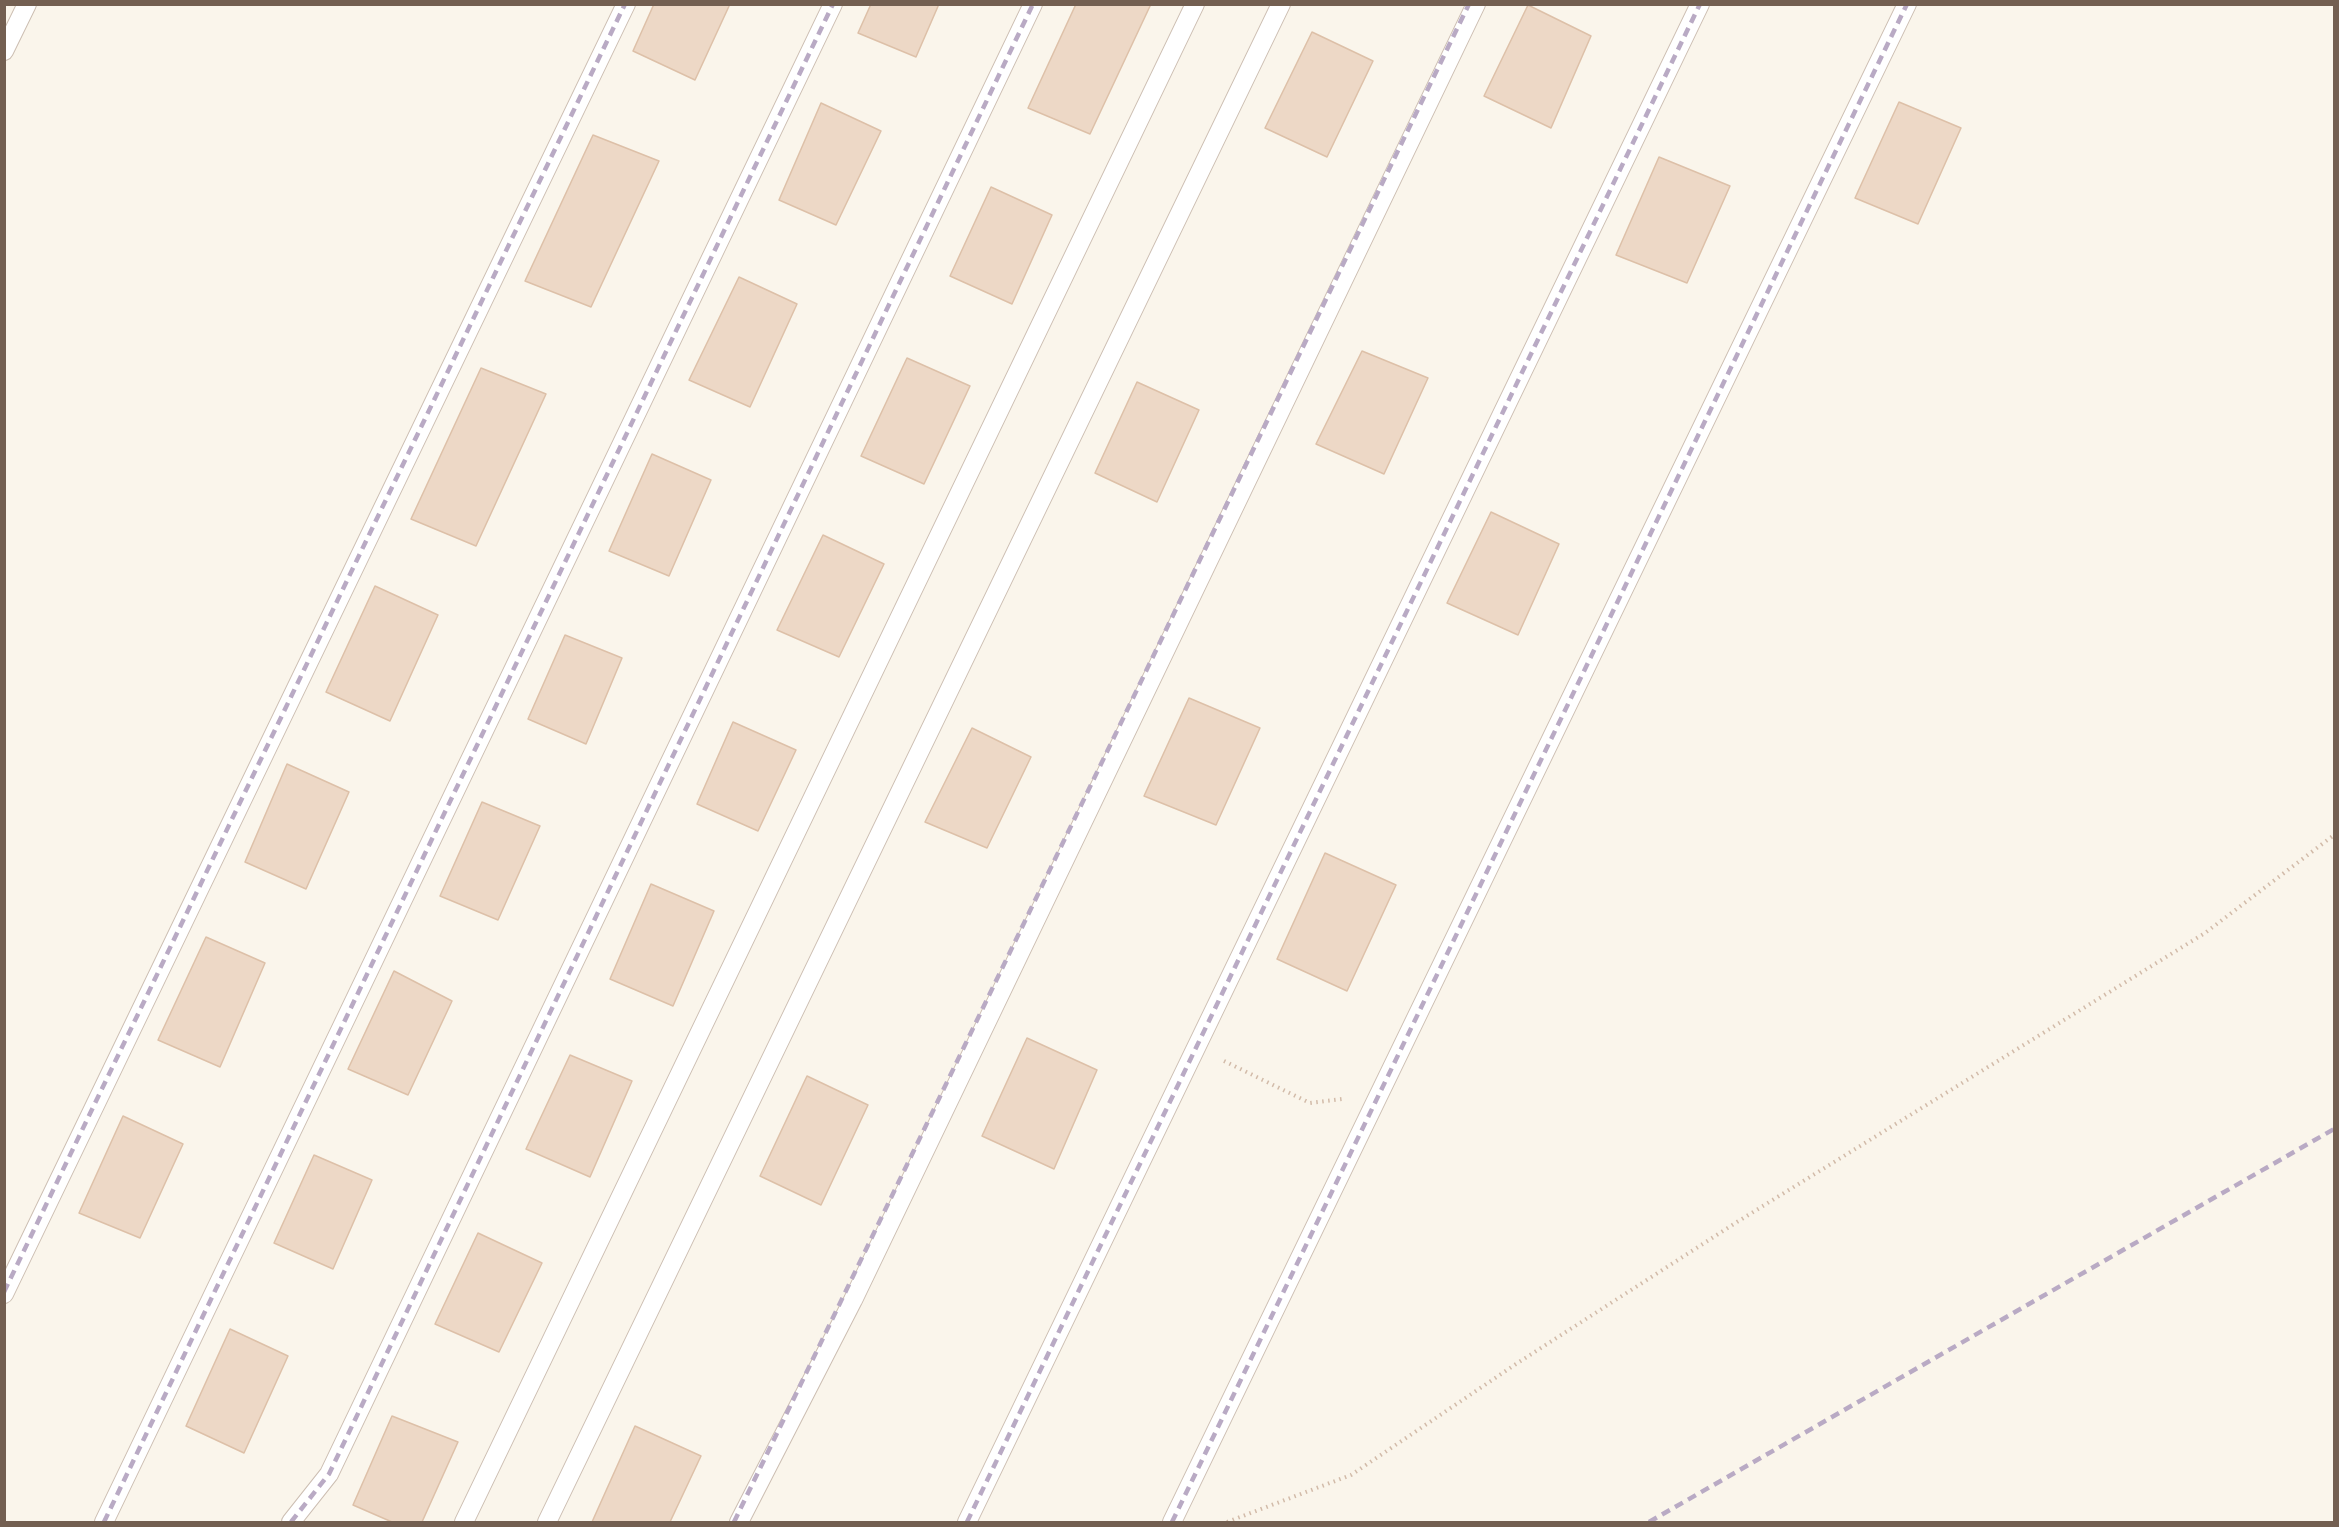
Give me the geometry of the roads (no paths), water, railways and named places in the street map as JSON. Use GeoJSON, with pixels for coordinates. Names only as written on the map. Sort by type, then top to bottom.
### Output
{"type":"FeatureCollection","features":[{"type":"Feature","properties":{"kind":"lane"},"geometry":{"type":"LineString","coordinates":[[4,51],[27,4]]}},
{"type":"Feature","properties":{"kind":"lane"},"geometry":{"type":"LineString","coordinates":[[4,1294],[626,4]]}},
{"type":"Feature","properties":{"kind":"lane"},"geometry":{"type":"LineString","coordinates":[[104,1522],[833,4]]}},
{"type":"Feature","properties":{"kind":"lane"},"geometry":{"type":"LineString","coordinates":[[291,1522],[329,1474],[1033,4]]}},
{"type":"Feature","properties":{"kind":"lane"},"geometry":{"type":"LineString","coordinates":[[464,1522],[1195,4]]}},
{"type":"Feature","properties":{"kind":"lane"},"geometry":{"type":"LineString","coordinates":[[547,1522],[1281,4]]}},
{"type":"Feature","properties":{"kind":"lane"},"geometry":{"type":"LineString","coordinates":[[739,1522],[858,1289],[1476,4]]}},
{"type":"Feature","properties":{"kind":"lane"},"geometry":{"type":"LineString","coordinates":[[967,1522],[1700,4]]}},
{"type":"Feature","properties":{"kind":"lane"},"geometry":{"type":"LineString","coordinates":[[1172,1522],[1907,4]]}},
{"type":"Feature","properties":{"kind":"railway"},"geometry":{"type":"LineString","coordinates":[[4,1292],[625,4]]}},
{"type":"Feature","properties":{"kind":"railway"},"geometry":{"type":"LineString","coordinates":[[104,1522],[833,4]]}},
{"type":"Feature","properties":{"kind":"railway"},"geometry":{"type":"LineString","coordinates":[[291,1522],[329,1474],[1033,4]]}},
{"type":"Feature","properties":{"kind":"railway"},"geometry":{"type":"LineString","coordinates":[[734,1522],[1469,4]]}},
{"type":"Feature","properties":{"kind":"railway"},"geometry":{"type":"LineString","coordinates":[[967,1522],[1700,4]]}},
{"type":"Feature","properties":{"kind":"railway"},"geometry":{"type":"LineString","coordinates":[[1172,1522],[1907,4]]}},
{"type":"Feature","properties":{"kind":"railway"},"geometry":{"type":"LineString","coordinates":[[1649,1522],[2334,1129]]}}]}
